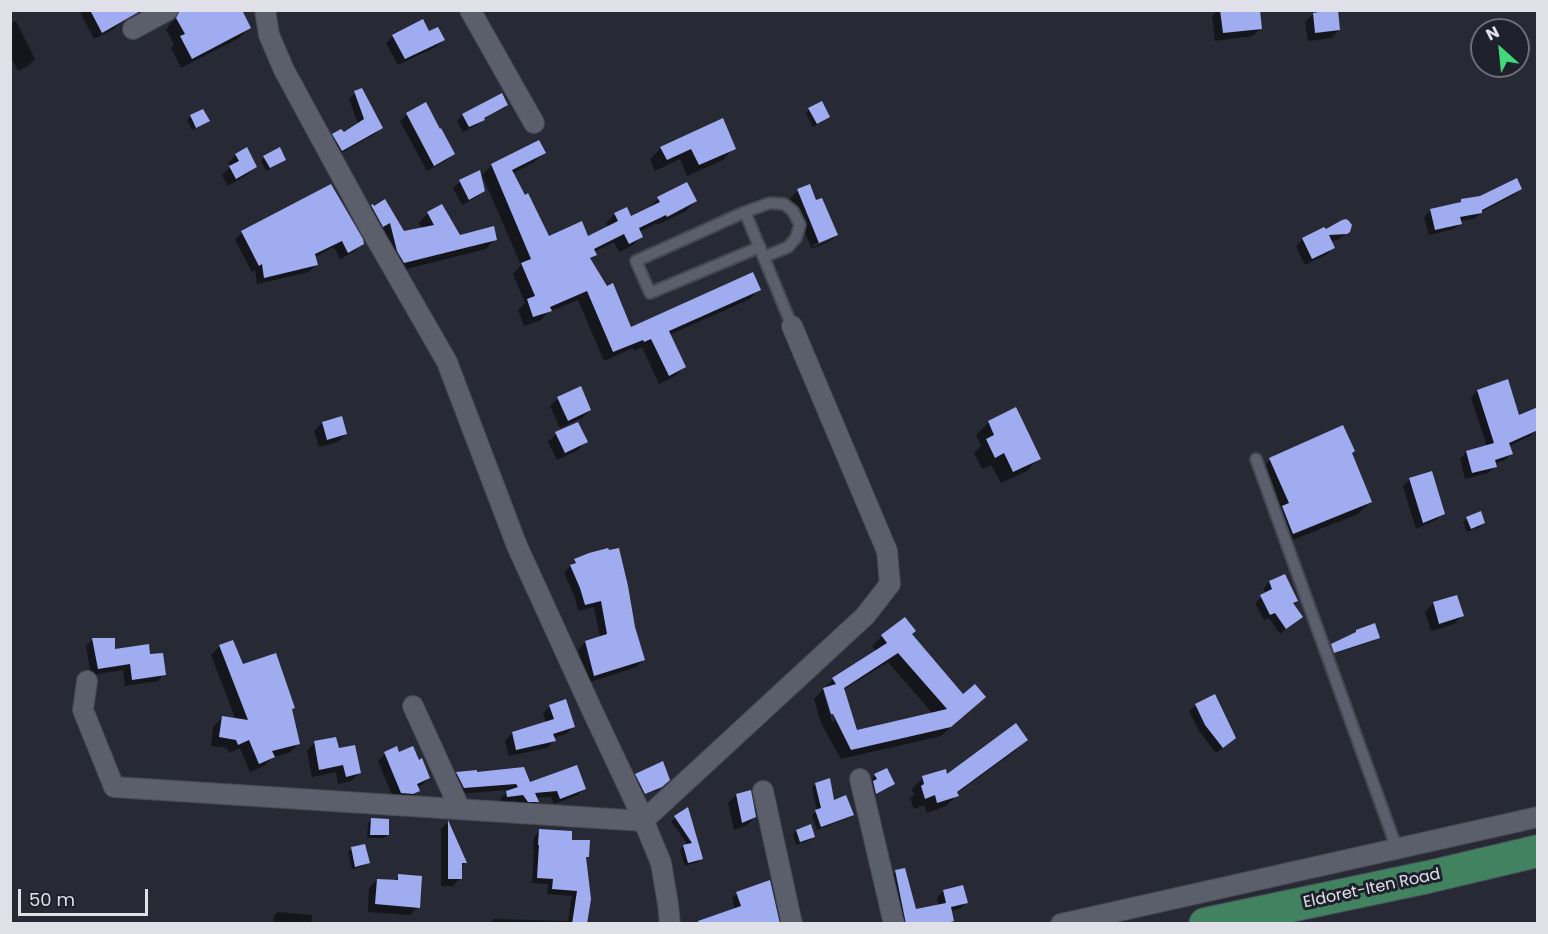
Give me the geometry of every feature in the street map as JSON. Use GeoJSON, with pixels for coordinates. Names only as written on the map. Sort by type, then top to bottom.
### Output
{"type":"FeatureCollection","features":[{"type":"Feature","properties":{"kind":"main road","name":"Eldoret-Iten Road"},"geometry":{"type":"LineString","coordinates":[[1205,924],[1538,851]]}},
{"type":"Feature","properties":{"kind":"street"},"geometry":{"type":"LineString","coordinates":[[133,29],[168,10]]}},
{"type":"Feature","properties":{"kind":"street"},"geometry":{"type":"LineString","coordinates":[[265,10],[269,35],[284,70],[366,221],[447,362],[517,546],[661,863],[670,924]]}},
{"type":"Feature","properties":{"kind":"street"},"geometry":{"type":"LineString","coordinates":[[470,10],[534,123]]}},
{"type":"Feature","properties":{"kind":"street"},"geometry":{"type":"LineString","coordinates":[[87,681],[83,710],[114,787],[643,821],[865,616],[890,584],[887,551],[792,326]]}},
{"type":"Feature","properties":{"kind":"street"},"geometry":{"type":"LineString","coordinates":[[413,706],[460,809]]}},
{"type":"Feature","properties":{"kind":"street"},"geometry":{"type":"LineString","coordinates":[[860,779],[894,924]]}},
{"type":"Feature","properties":{"kind":"street"},"geometry":{"type":"LineString","coordinates":[[763,791],[792,924]]}},
{"type":"Feature","properties":{"kind":"street"},"geometry":{"type":"LineString","coordinates":[[1061,924],[1538,817]]}},
{"type":"Feature","properties":{"kind":"street"},"geometry":{"type":"LineString","coordinates":[[1397,849],[1407,881]]}},
{"type":"Feature","properties":{"kind":"lane"},"geometry":{"type":"LineString","coordinates":[[770,203],[784,204],[793,211],[800,225],[796,238],[788,247],[762,252],[650,293],[636,261],[745,212],[770,203]]}},
{"type":"Feature","properties":{"kind":"lane"},"geometry":{"type":"LineString","coordinates":[[745,212],[792,326]]}},
{"type":"Feature","properties":{"kind":"lane"},"geometry":{"type":"LineString","coordinates":[[1256,459],[1397,849]]}},
{"type":"Feature","properties":{"kind":"building"},"geometry":{"type":"Polygon","coordinates":[[[90,10],[142,10],[102,33],[90,10]]]}},
{"type":"Feature","properties":{"kind":"building"},"geometry":{"type":"Polygon","coordinates":[[[180,10],[242,10],[251,28],[192,59],[180,36],[185,34],[176,18],[180,10]]]}},
{"type":"Feature","properties":{"kind":"building"},"geometry":{"type":"Polygon","coordinates":[[[1220,10],[1260,10],[1262,29],[1223,33],[1220,10]]]}},
{"type":"Feature","properties":{"kind":"building"},"geometry":{"type":"Polygon","coordinates":[[[1338,10],[1340,30],[1315,33],[1313,13],[1338,10]]]}},
{"type":"Feature","properties":{"kind":"building"},"geometry":{"type":"Polygon","coordinates":[[[423,19],[429,31],[438,27],[445,40],[405,59],[392,35],[423,19]]]}},
{"type":"Feature","properties":{"kind":"building"},"geometry":{"type":"Polygon","coordinates":[[[362,88],[383,128],[342,151],[332,134],[341,129],[344,132],[364,119],[354,91],[362,88]]]}},
{"type":"Feature","properties":{"kind":"building"},"geometry":{"type":"Polygon","coordinates":[[[502,93],[508,105],[469,127],[462,114],[502,93]]]}},
{"type":"Feature","properties":{"kind":"building"},"geometry":{"type":"Polygon","coordinates":[[[822,101],[830,117],[817,124],[808,108],[822,101]]]}},
{"type":"Feature","properties":{"kind":"building"},"geometry":{"type":"Polygon","coordinates":[[[426,102],[455,154],[434,166],[406,113],[426,102]]]}},
{"type":"Feature","properties":{"kind":"building"},"geometry":{"type":"Polygon","coordinates":[[[203,109],[210,121],[196,128],[190,115],[203,109]]]}},
{"type":"Feature","properties":{"kind":"building"},"geometry":{"type":"Polygon","coordinates":[[[723,118],[736,149],[699,165],[691,149],[667,160],[660,147],[723,118]]]}},
{"type":"Feature","properties":{"kind":"building"},"geometry":{"type":"Polygon","coordinates":[[[539,140],[546,153],[512,170],[525,195],[528,193],[549,236],[582,221],[588,236],[618,221],[614,213],[627,207],[631,216],[660,202],[657,197],[687,182],[697,201],[667,217],[666,215],[639,228],[643,237],[629,244],[624,234],[594,249],[597,255],[590,258],[607,286],[613,283],[631,327],[753,272],[761,290],[669,331],[686,367],[669,376],[651,339],[613,352],[587,291],[550,307],[552,311],[533,317],[527,299],[535,296],[521,263],[531,259],[491,164],[539,140]]]}},
{"type":"Feature","properties":{"kind":"building"},"geometry":{"type":"Polygon","coordinates":[[[247,147],[257,167],[236,179],[229,166],[239,161],[235,154],[247,147]]]}},
{"type":"Feature","properties":{"kind":"building"},"geometry":{"type":"Polygon","coordinates":[[[280,147],[286,160],[270,168],[263,156],[280,147]]]}},
{"type":"Feature","properties":{"kind":"building"},"geometry":{"type":"Polygon","coordinates":[[[480,170],[485,191],[469,200],[459,180],[480,170]]]}},
{"type":"Feature","properties":{"kind":"building"},"geometry":{"type":"Polygon","coordinates":[[[1517,178],[1522,189],[1482,210],[1482,213],[1460,217],[1462,224],[1435,230],[1430,209],[1461,202],[1461,199],[1480,196],[1517,178]]]}},
{"type":"Feature","properties":{"kind":"building"},"geometry":{"type":"Polygon","coordinates":[[[331,184],[364,244],[348,253],[342,241],[315,254],[318,265],[264,278],[262,264],[259,266],[241,231],[331,184]]]}},
{"type":"Feature","properties":{"kind":"building"},"geometry":{"type":"Polygon","coordinates":[[[810,184],[816,200],[822,198],[838,235],[819,243],[797,189],[810,184]]]}},
{"type":"Feature","properties":{"kind":"building"},"geometry":{"type":"Polygon","coordinates":[[[385,199],[404,231],[434,225],[427,212],[442,204],[460,235],[494,226],[497,240],[404,263],[397,251],[390,223],[383,227],[371,205],[374,206],[385,199]]]}},
{"type":"Feature","properties":{"kind":"building"},"geometry":{"type":"Polygon","coordinates":[[[1346,219],[1352,225],[1350,232],[1329,235],[1335,248],[1312,259],[1302,238],[1346,219]]]}},
{"type":"Feature","properties":{"kind":"building"},"geometry":{"type":"Polygon","coordinates":[[[1508,379],[1519,415],[1538,407],[1538,430],[1509,443],[1513,454],[1495,460],[1497,467],[1472,473],[1466,451],[1494,443],[1477,390],[1508,379]]]}},
{"type":"Feature","properties":{"kind":"building"},"geometry":{"type":"Polygon","coordinates":[[[581,386],[591,410],[568,421],[557,397],[581,386]]]}},
{"type":"Feature","properties":{"kind":"building"},"geometry":{"type":"Polygon","coordinates":[[[1016,407],[1041,459],[1013,472],[1004,453],[995,458],[986,439],[994,435],[988,421],[1016,407]]]}},
{"type":"Feature","properties":{"kind":"building"},"geometry":{"type":"Polygon","coordinates":[[[342,416],[347,434],[327,440],[322,422],[342,416]]]}},
{"type":"Feature","properties":{"kind":"building"},"geometry":{"type":"Polygon","coordinates":[[[578,422],[588,442],[565,453],[555,432],[578,422]]]}},
{"type":"Feature","properties":{"kind":"building"},"geometry":{"type":"Polygon","coordinates":[[[1343,425],[1355,451],[1352,453],[1372,502],[1293,534],[1282,506],[1289,503],[1269,458],[1343,425]]]}},
{"type":"Feature","properties":{"kind":"building"},"geometry":{"type":"Polygon","coordinates":[[[1432,471],[1445,514],[1423,523],[1409,478],[1432,471]]]}},
{"type":"Feature","properties":{"kind":"building"},"geometry":{"type":"Polygon","coordinates":[[[1481,511],[1485,523],[1471,529],[1466,517],[1481,511]]]}},
{"type":"Feature","properties":{"kind":"building"},"geometry":{"type":"Polygon","coordinates":[[[608,548],[609,550],[619,548],[635,627],[645,660],[594,676],[585,641],[607,634],[601,601],[585,605],[570,565],[576,563],[574,559],[608,548]]]}},
{"type":"Feature","properties":{"kind":"building"},"geometry":{"type":"Polygon","coordinates":[[[1285,574],[1298,601],[1293,603],[1303,617],[1286,629],[1275,613],[1270,615],[1260,595],[1272,589],[1269,581],[1285,574]]]}},
{"type":"Feature","properties":{"kind":"building"},"geometry":{"type":"Polygon","coordinates":[[[1457,595],[1464,616],[1439,624],[1433,602],[1457,595]]]}},
{"type":"Feature","properties":{"kind":"building"},"geometry":{"type":"Polygon","coordinates":[[[905,617],[916,631],[912,634],[963,694],[975,684],[986,697],[951,727],[851,750],[831,714],[823,688],[836,684],[832,678],[887,643],[881,635],[905,617]],[[898,653],[844,688],[857,730],[947,709],[898,653]]]}},
{"type":"Feature","properties":{"kind":"building"},"geometry":{"type":"Polygon","coordinates":[[[1375,623],[1380,638],[1334,653],[1331,644],[1356,630],[1375,623]]]}},
{"type":"Feature","properties":{"kind":"building"},"geometry":{"type":"Polygon","coordinates":[[[92,638],[115,638],[115,649],[149,644],[150,654],[163,653],[166,675],[132,680],[130,664],[98,669],[92,638]]]}},
{"type":"Feature","properties":{"kind":"building"},"geometry":{"type":"Polygon","coordinates":[[[233,640],[243,664],[276,653],[295,708],[292,709],[300,744],[272,751],[275,757],[259,764],[249,740],[238,745],[236,740],[219,737],[222,716],[248,720],[219,645],[233,640]]]}},
{"type":"Feature","properties":{"kind":"building"},"geometry":{"type":"Polygon","coordinates":[[[1215,694],[1236,738],[1223,748],[1205,725],[1195,704],[1215,694]]]}},
{"type":"Feature","properties":{"kind":"building"},"geometry":{"type":"Polygon","coordinates":[[[566,699],[575,727],[553,734],[556,741],[516,750],[512,732],[554,719],[549,705],[566,699]]]}},
{"type":"Feature","properties":{"kind":"building"},"geometry":{"type":"Polygon","coordinates":[[[1016,723],[1028,740],[957,792],[959,796],[937,803],[935,795],[925,799],[921,786],[924,784],[922,776],[946,769],[947,774],[1016,723]]]}},
{"type":"Feature","properties":{"kind":"building"},"geometry":{"type":"Polygon","coordinates":[[[336,737],[339,748],[355,745],[361,773],[346,777],[343,765],[319,770],[314,741],[336,737]]]}},
{"type":"Feature","properties":{"kind":"building"},"geometry":{"type":"Polygon","coordinates":[[[397,746],[399,752],[413,746],[419,760],[422,758],[430,778],[417,784],[420,791],[413,794],[401,793],[384,752],[397,746]]]}},
{"type":"Feature","properties":{"kind":"building"},"geometry":{"type":"Polygon","coordinates":[[[663,761],[670,780],[662,787],[645,794],[635,774],[663,761]]]}},
{"type":"Feature","properties":{"kind":"building"},"geometry":{"type":"Polygon","coordinates":[[[577,765],[586,789],[560,799],[557,791],[535,793],[539,802],[528,802],[523,795],[507,797],[506,791],[518,787],[516,784],[464,788],[456,772],[524,767],[530,782],[577,765]]]}},
{"type":"Feature","properties":{"kind":"building"},"geometry":{"type":"Polygon","coordinates":[[[887,768],[895,784],[876,794],[873,781],[877,779],[874,774],[887,768]]]}},
{"type":"Feature","properties":{"kind":"building"},"geometry":{"type":"Polygon","coordinates":[[[830,778],[834,800],[846,795],[854,815],[821,827],[815,810],[821,808],[815,783],[830,778]]]}},
{"type":"Feature","properties":{"kind":"building"},"geometry":{"type":"Polygon","coordinates":[[[751,790],[756,817],[742,823],[736,794],[751,790]]]}},
{"type":"Feature","properties":{"kind":"building"},"geometry":{"type":"Polygon","coordinates":[[[688,807],[703,859],[688,863],[683,845],[692,843],[674,816],[688,807]]]}},
{"type":"Feature","properties":{"kind":"building"},"geometry":{"type":"Polygon","coordinates":[[[371,818],[389,819],[389,835],[370,835],[371,818]]]}},
{"type":"Feature","properties":{"kind":"building"},"geometry":{"type":"Polygon","coordinates":[[[448,820],[467,863],[462,863],[462,879],[448,879],[448,820]]]}},
{"type":"Feature","properties":{"kind":"building"},"geometry":{"type":"Polygon","coordinates":[[[811,824],[815,837],[800,842],[796,830],[811,824]]]}},
{"type":"Feature","properties":{"kind":"building"},"geometry":{"type":"Polygon","coordinates":[[[539,829],[572,831],[572,840],[590,840],[589,857],[586,857],[591,899],[587,924],[572,924],[577,891],[552,889],[553,879],[537,878],[539,829]]]}},
{"type":"Feature","properties":{"kind":"building"},"geometry":{"type":"Polygon","coordinates":[[[365,844],[370,863],[355,867],[351,847],[365,844]]]}},
{"type":"Feature","properties":{"kind":"building"},"geometry":{"type":"Polygon","coordinates":[[[905,868],[916,909],[946,903],[943,890],[963,885],[968,903],[951,907],[954,921],[943,924],[906,924],[895,870],[905,868]]]}},
{"type":"Feature","properties":{"kind":"building"},"geometry":{"type":"Polygon","coordinates":[[[398,874],[422,876],[420,908],[375,904],[377,879],[398,880],[398,874]]]}},
{"type":"Feature","properties":{"kind":"building"},"geometry":{"type":"Polygon","coordinates":[[[770,880],[780,924],[698,924],[698,921],[741,906],[736,892],[770,880]]]}}]}
